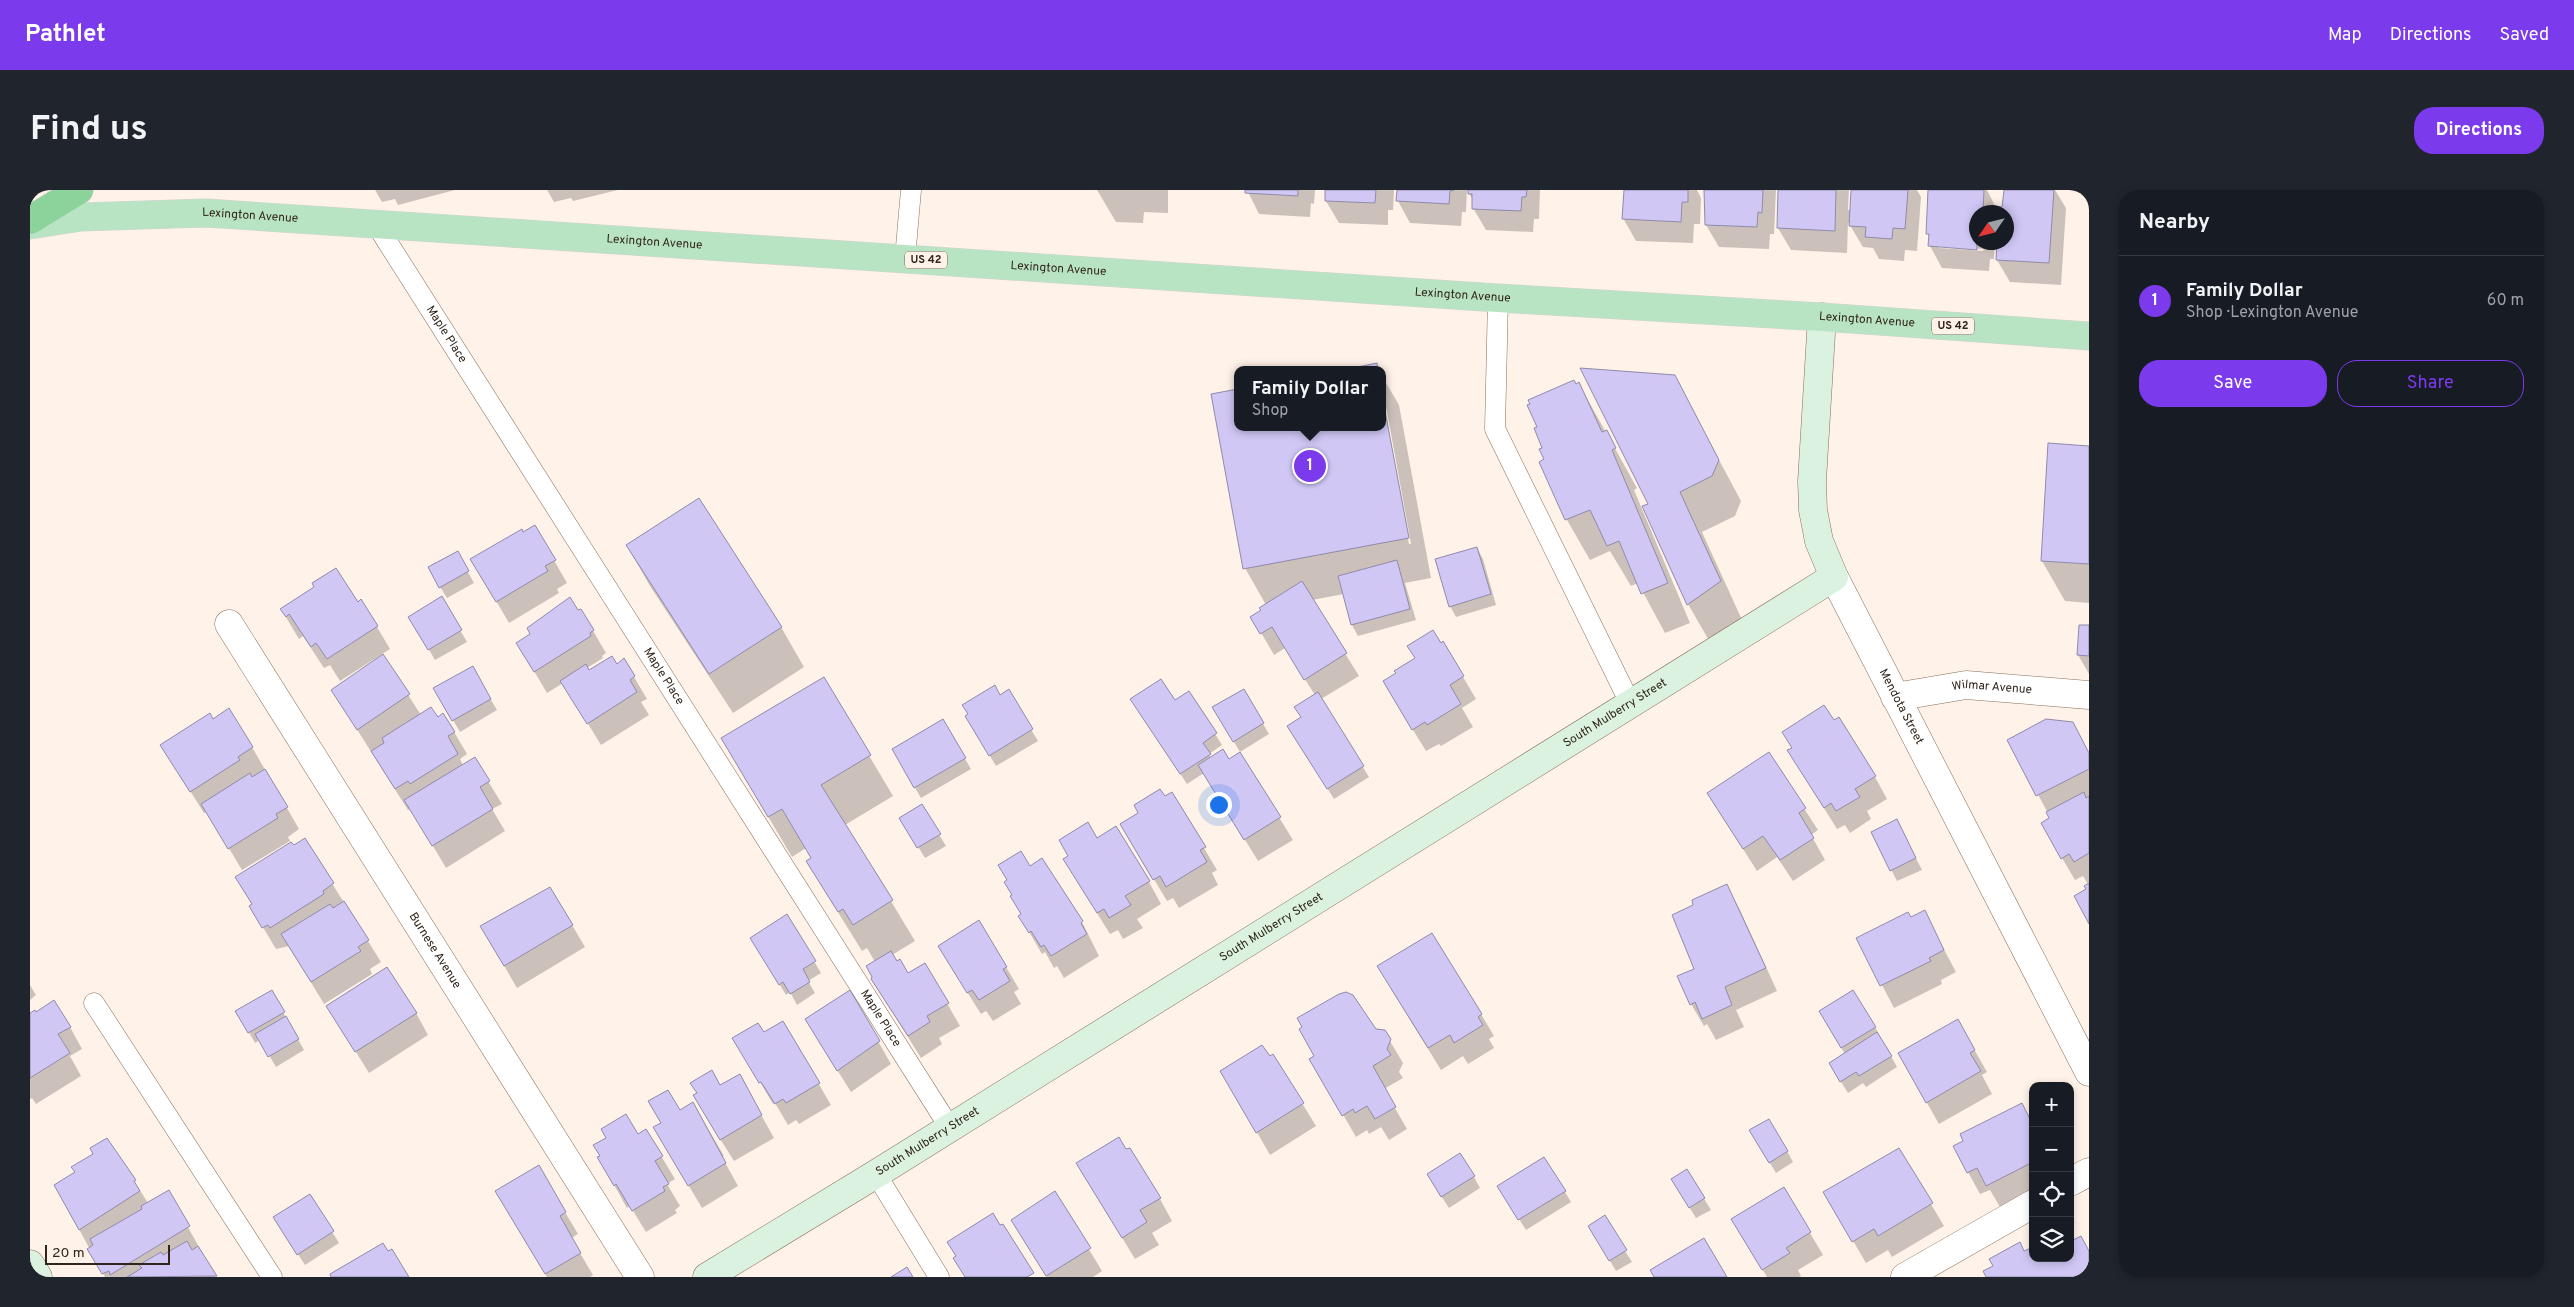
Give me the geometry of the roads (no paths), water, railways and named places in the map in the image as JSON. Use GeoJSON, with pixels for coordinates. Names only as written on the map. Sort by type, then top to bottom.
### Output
{"type":"FeatureCollection","features":[{"type":"Feature","properties":{"kind":"highway"},"geometry":{"type":"LineString","coordinates":[[30,220],[79,190]]}},
{"type":"Feature","properties":{"kind":"main road","name":"Lexington Avenue"},"geometry":{"type":"LineString","coordinates":[[30,225],[81,217],[206,213],[1498,298],[1822,317],[2089,336]]}},
{"type":"Feature","properties":{"kind":"street","name":"Mendota Street"},"geometry":{"type":"LineString","coordinates":[[1822,317],[1812,481],[1813,510],[1819,541],[1834,577],[2089,1072]]}},
{"type":"Feature","properties":{"kind":"street","name":"South Mulberry Street"},"geometry":{"type":"LineString","coordinates":[[707,1277],[1631,706],[1834,577]]}},
{"type":"Feature","properties":{"kind":"street","name":"Burnese Avenue"},"geometry":{"type":"LineString","coordinates":[[229,624],[640,1277]]}},
{"type":"Feature","properties":{"kind":"street","name":"Wilmar Avenue"},"geometry":{"type":"LineString","coordinates":[[1896,696],[1966,685],[2089,695]]}},
{"type":"Feature","properties":{"kind":"street"},"geometry":{"type":"LineString","coordinates":[[2074,1180],[2089,1172]]}},
{"type":"Feature","properties":{"kind":"street"},"geometry":{"type":"LineString","coordinates":[[1905,1277],[2029,1206]]}},
{"type":"Feature","properties":{"kind":"street"},"geometry":{"type":"LineString","coordinates":[[30,1264],[38,1277]]}},
{"type":"Feature","properties":{"kind":"lane"},"geometry":{"type":"LineString","coordinates":[[905,258],[910,190]]}},
{"type":"Feature","properties":{"kind":"lane","name":"Maple Place"},"geometry":{"type":"LineString","coordinates":[[376,224],[950,1128]]}},
{"type":"Feature","properties":{"kind":"lane"},"geometry":{"type":"LineString","coordinates":[[1498,298],[1496,429],[1631,706]]}},
{"type":"Feature","properties":{"kind":"lane"},"geometry":{"type":"LineString","coordinates":[[94,1003],[272,1277]]}},
{"type":"Feature","properties":{"kind":"lane"},"geometry":{"type":"LineString","coordinates":[[876,1174],[939,1277]]}},
{"type":"Feature","properties":{"kind":"place","name":"Family Dollar"},"geometry":{"type":"Point","coordinates":[1310,466]}}]}
